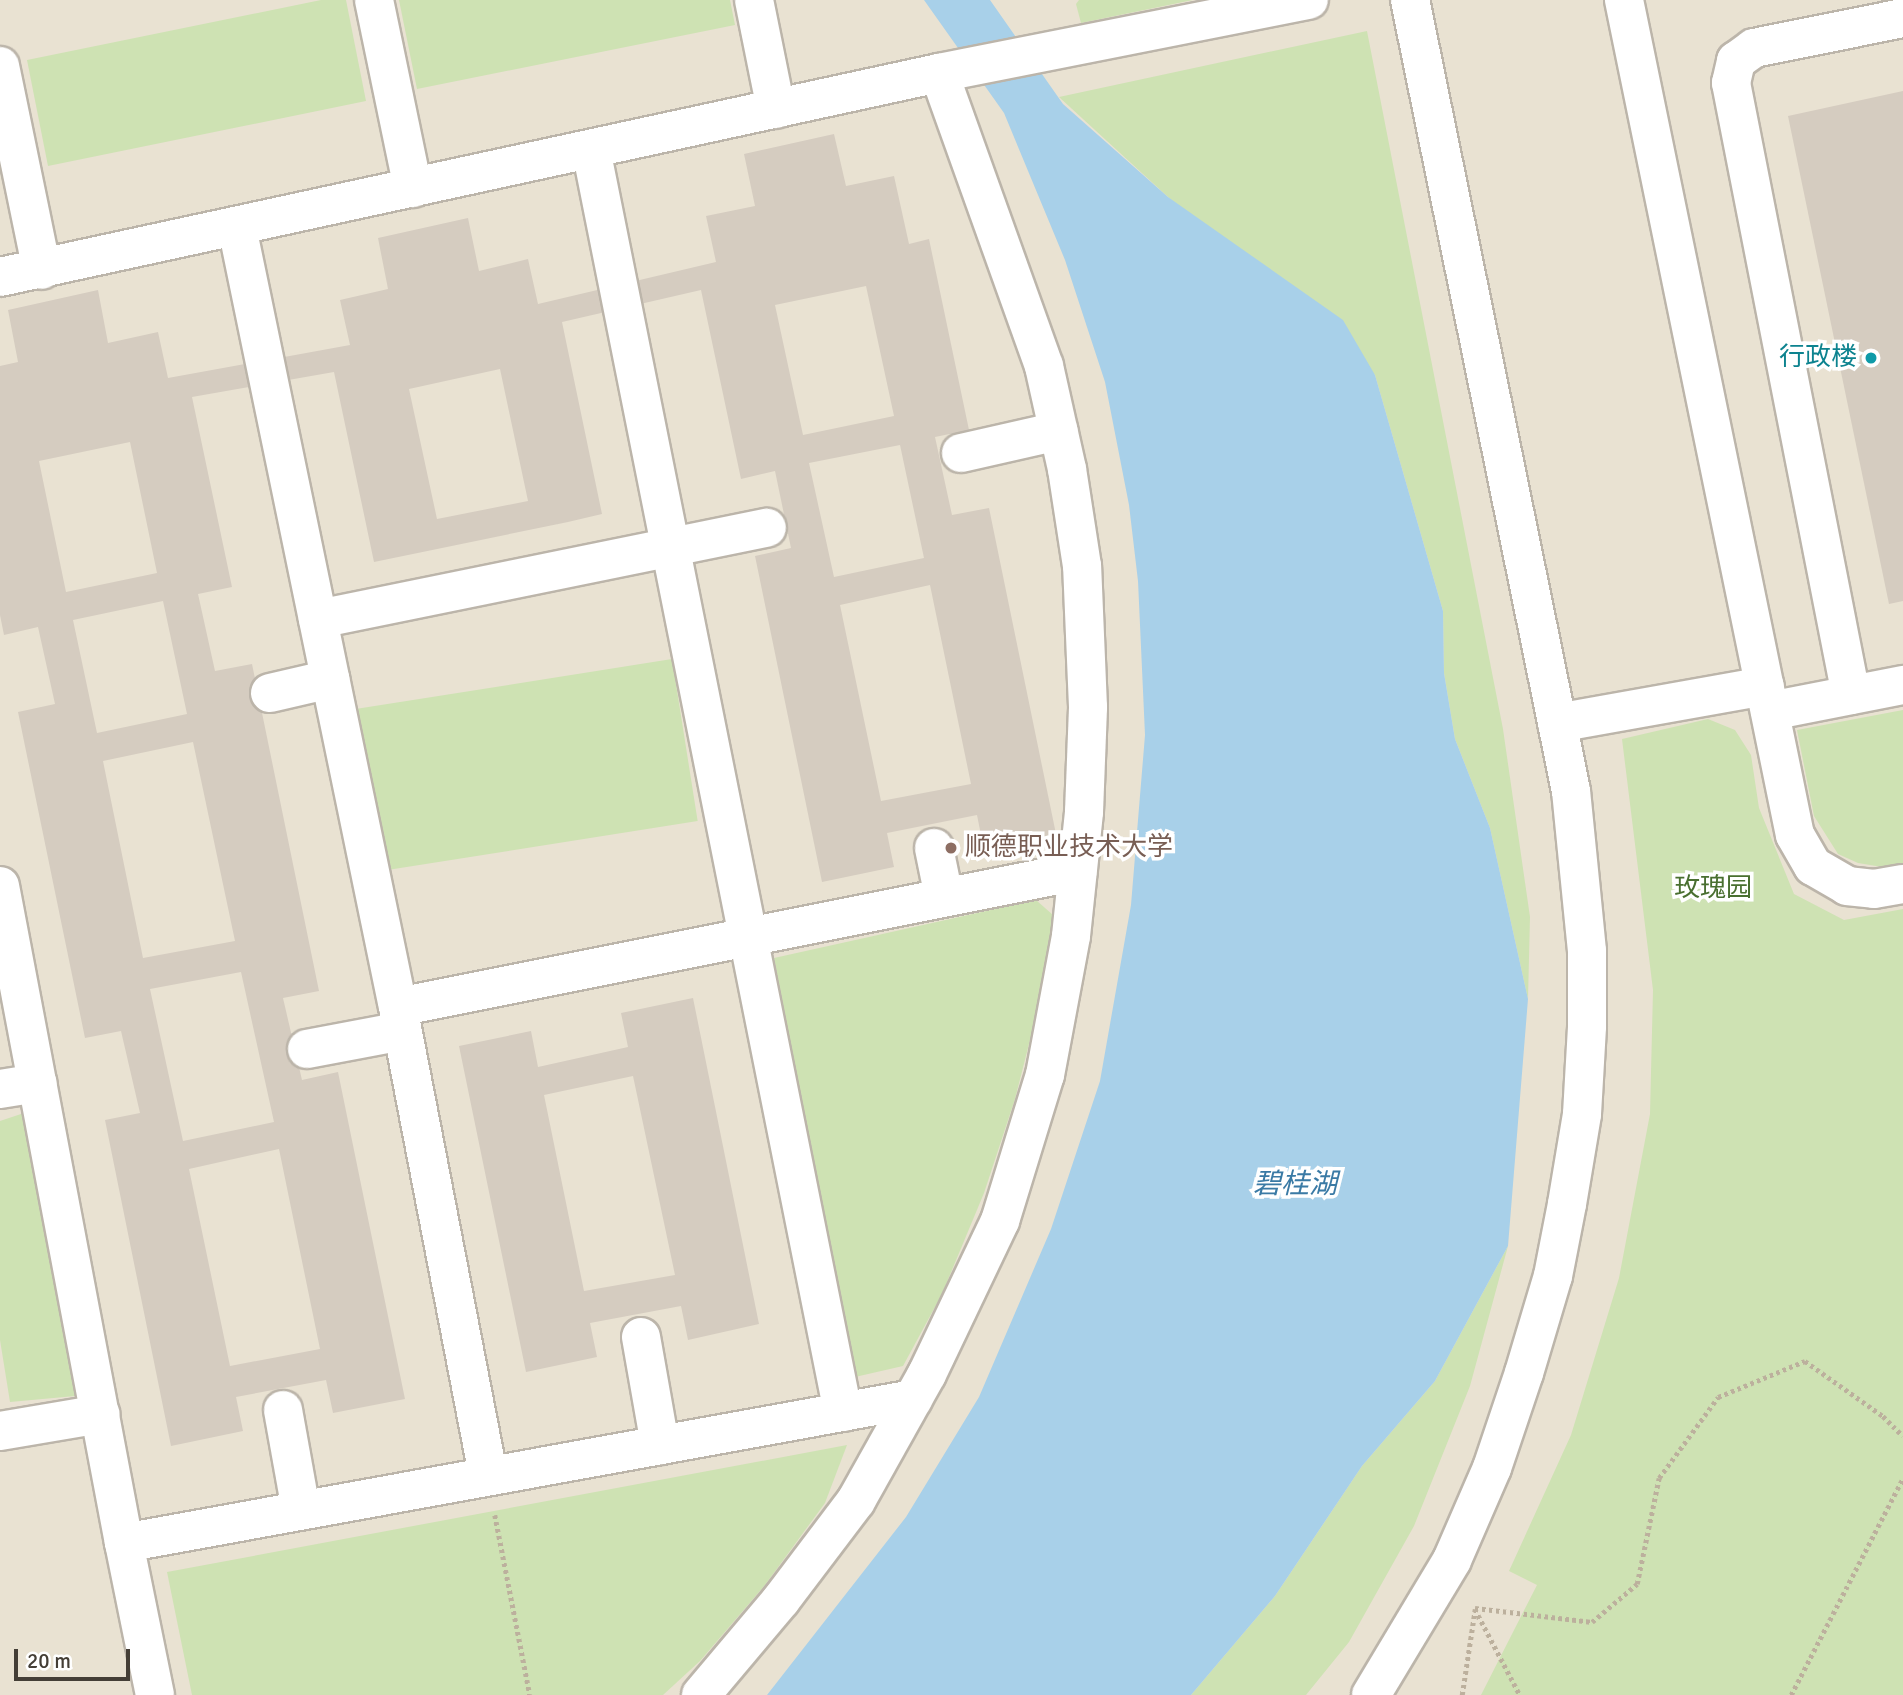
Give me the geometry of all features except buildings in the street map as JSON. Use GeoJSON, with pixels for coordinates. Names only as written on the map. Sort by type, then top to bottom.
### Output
{"type":"FeatureCollection","features":[{"type":"Feature","properties":{"kind":"street"},"geometry":{"type":"LineString","coordinates":[[374,0],[413,188]]}},
{"type":"Feature","properties":{"kind":"street"},"geometry":{"type":"LineString","coordinates":[[754,0],[776,109]]}},
{"type":"Feature","properties":{"kind":"street"},"geometry":{"type":"LineString","coordinates":[[0,277],[939,73],[1310,0]]}},
{"type":"Feature","properties":{"kind":"street"},"geometry":{"type":"LineString","coordinates":[[1371,1695],[1452,1560],[1492,1468],[1553,1276],[1582,1114],[1587,1001],[1581,877],[1557,723],[1410,0]]}},
{"type":"Feature","properties":{"kind":"street"},"geometry":{"type":"LineString","coordinates":[[1624,0],[1795,835],[1813,866],[1847,886],[1874,889],[1903,884]]}},
{"type":"Feature","properties":{"kind":"street"},"geometry":{"type":"LineString","coordinates":[[1851,695],[1731,83],[1735,61],[1754,48],[1903,18]]}},
{"type":"Feature","properties":{"kind":"street"},"geometry":{"type":"LineString","coordinates":[[0,66],[42,270]]}},
{"type":"Feature","properties":{"kind":"street"},"geometry":{"type":"LineString","coordinates":[[701,1695],[781,1600],[856,1501],[913,1399],[1004,1208],[1045,1075],[1071,936],[1078,871],[1088,707],[1082,566],[1059,431],[1044,366],[1010,261],[939,73]]}},
{"type":"Feature","properties":{"kind":"street"},"geometry":{"type":"LineString","coordinates":[[591,149],[843,1412]]}},
{"type":"Feature","properties":{"kind":"street"},"geometry":{"type":"LineString","coordinates":[[237,227],[400,1019],[488,1476]]}},
{"type":"Feature","properties":{"kind":"street"},"geometry":{"type":"LineString","coordinates":[[961,453],[1059,431]]}},
{"type":"Feature","properties":{"kind":"street"},"geometry":{"type":"LineString","coordinates":[[318,619],[767,528]]}},
{"type":"Feature","properties":{"kind":"street"},"geometry":{"type":"LineString","coordinates":[[270,692],[330,679]]}},
{"type":"Feature","properties":{"kind":"street"},"geometry":{"type":"LineString","coordinates":[[1557,723],[1767,698],[1851,695],[1903,685]]}},
{"type":"Feature","properties":{"kind":"street"},"geometry":{"type":"LineString","coordinates":[[934,848],[944,897]]}},
{"type":"Feature","properties":{"kind":"street"},"geometry":{"type":"LineString","coordinates":[[307,1049],[400,1019],[748,936],[1078,871]]}},
{"type":"Feature","properties":{"kind":"street"},"geometry":{"type":"LineString","coordinates":[[0,886],[155,1695]]}},
{"type":"Feature","properties":{"kind":"street"},"geometry":{"type":"LineString","coordinates":[[0,1089],[38,1083]]}},
{"type":"Feature","properties":{"kind":"street"},"geometry":{"type":"LineString","coordinates":[[641,1337],[660,1445]]}},
{"type":"Feature","properties":{"kind":"street"},"geometry":{"type":"LineString","coordinates":[[124,1543],[913,1399]]}},
{"type":"Feature","properties":{"kind":"street"},"geometry":{"type":"LineString","coordinates":[[283,1410],[301,1510]]}},
{"type":"Feature","properties":{"kind":"street"},"geometry":{"type":"LineString","coordinates":[[0,1431],[101,1414]]}},
{"type":"Feature","properties":{"kind":"path"},"geometry":{"type":"LineString","coordinates":[[1475,1608],[1592,1622],[1637,1584],[1659,1478],[1718,1397],[1805,1361],[1883,1416],[1903,1436]]}},
{"type":"Feature","properties":{"kind":"path"},"geometry":{"type":"LineString","coordinates":[[488,1476],[530,1695]]}},
{"type":"Feature","properties":{"kind":"path"},"geometry":{"type":"LineString","coordinates":[[1791,1695],[1903,1478]]}},
{"type":"Feature","properties":{"kind":"path"},"geometry":{"type":"LineString","coordinates":[[1462,1695],[1475,1608]]}},
{"type":"Feature","properties":{"kind":"path"},"geometry":{"type":"LineString","coordinates":[[1475,1608],[1520,1695]]}},
{"type":"Feature","properties":{"kind":"shaded area","name":"顺德职业技术大学"},"geometry":{"type":"Polygon","coordinates":[[[0,0],[1903,0],[1903,1695],[0,1695],[0,0]]]}},
{"type":"Feature","properties":{"kind":"green space"},"geometry":{"type":"Polygon","coordinates":[[[321,0],[346,0],[366,101],[48,166],[27,60],[321,0]]]}},
{"type":"Feature","properties":{"kind":"green space"},"geometry":{"type":"Polygon","coordinates":[[[399,0],[730,0],[735,25],[417,89],[399,0]]]}},
{"type":"Feature","properties":{"kind":"green space"},"geometry":{"type":"Polygon","coordinates":[[[1079,0],[1193,0],[1081,23],[1076,4],[1079,0]]]}},
{"type":"Feature","properties":{"kind":"green space"},"geometry":{"type":"Polygon","coordinates":[[[1367,31],[1503,729],[1530,917],[1528,999],[1490,828],[1455,739],[1444,673],[1443,611],[1375,375],[1168,197],[1059,97],[1367,31]]]}},
{"type":"Feature","properties":{"kind":"green space"},"geometry":{"type":"Polygon","coordinates":[[[672,659],[698,821],[380,871],[354,709],[672,659]]]}},
{"type":"Feature","properties":{"kind":"green space"},"geometry":{"type":"Polygon","coordinates":[[[1903,710],[1903,864],[1882,867],[1858,863],[1838,854],[1814,816],[1797,730],[1903,710]]]}},
{"type":"Feature","properties":{"kind":"green space","name":"玫瑰园"},"geometry":{"type":"Polygon","coordinates":[[[1708,719],[1735,730],[1751,755],[1759,808],[1794,894],[1844,920],[1903,909],[1903,1695],[1481,1695],[1537,1585],[1509,1571],[1571,1435],[1619,1278],[1650,1114],[1653,990],[1622,739],[1708,719]]]}},
{"type":"Feature","properties":{"kind":"green space"},"geometry":{"type":"Polygon","coordinates":[[[1036,900],[1053,915],[1041,997],[1015,1099],[984,1193],[942,1294],[903,1366],[855,1377],[774,958],[1036,900]]]}},
{"type":"Feature","properties":{"kind":"green space"},"geometry":{"type":"Polygon","coordinates":[[[36,1109],[86,1395],[10,1402],[0,1340],[0,1121],[36,1109]]]}},
{"type":"Feature","properties":{"kind":"green space"},"geometry":{"type":"Polygon","coordinates":[[[1508,1246],[1470,1386],[1414,1526],[1349,1642],[1306,1695],[1191,1695],[1275,1596],[1362,1466],[1435,1381],[1508,1246]]]}},
{"type":"Feature","properties":{"kind":"green space"},"geometry":{"type":"Polygon","coordinates":[[[847,1445],[825,1503],[765,1585],[700,1661],[663,1695],[192,1695],[167,1572],[847,1445]]]}},
{"type":"Feature","properties":{"kind":"water","name":"碧桂湖"},"geometry":{"type":"Polygon","coordinates":[[[924,0],[990,0],[1063,104],[1168,197],[1343,320],[1375,375],[1443,611],[1444,673],[1455,739],[1490,828],[1528,999],[1508,1246],[1435,1381],[1362,1466],[1275,1596],[1191,1695],[767,1695],[906,1517],[979,1397],[1051,1229],[1100,1081],[1131,905],[1145,735],[1138,581],[1129,505],[1105,382],[1065,260],[1004,113],[924,0]]]}},
{"type":"Feature","properties":{"kind":"place","name":"行政楼"},"geometry":{"type":"Point","coordinates":[1871,358]}},
{"type":"Feature","properties":{"kind":"place","name":"顺德职业技术大学"},"geometry":{"type":"Point","coordinates":[951,848]}}]}
